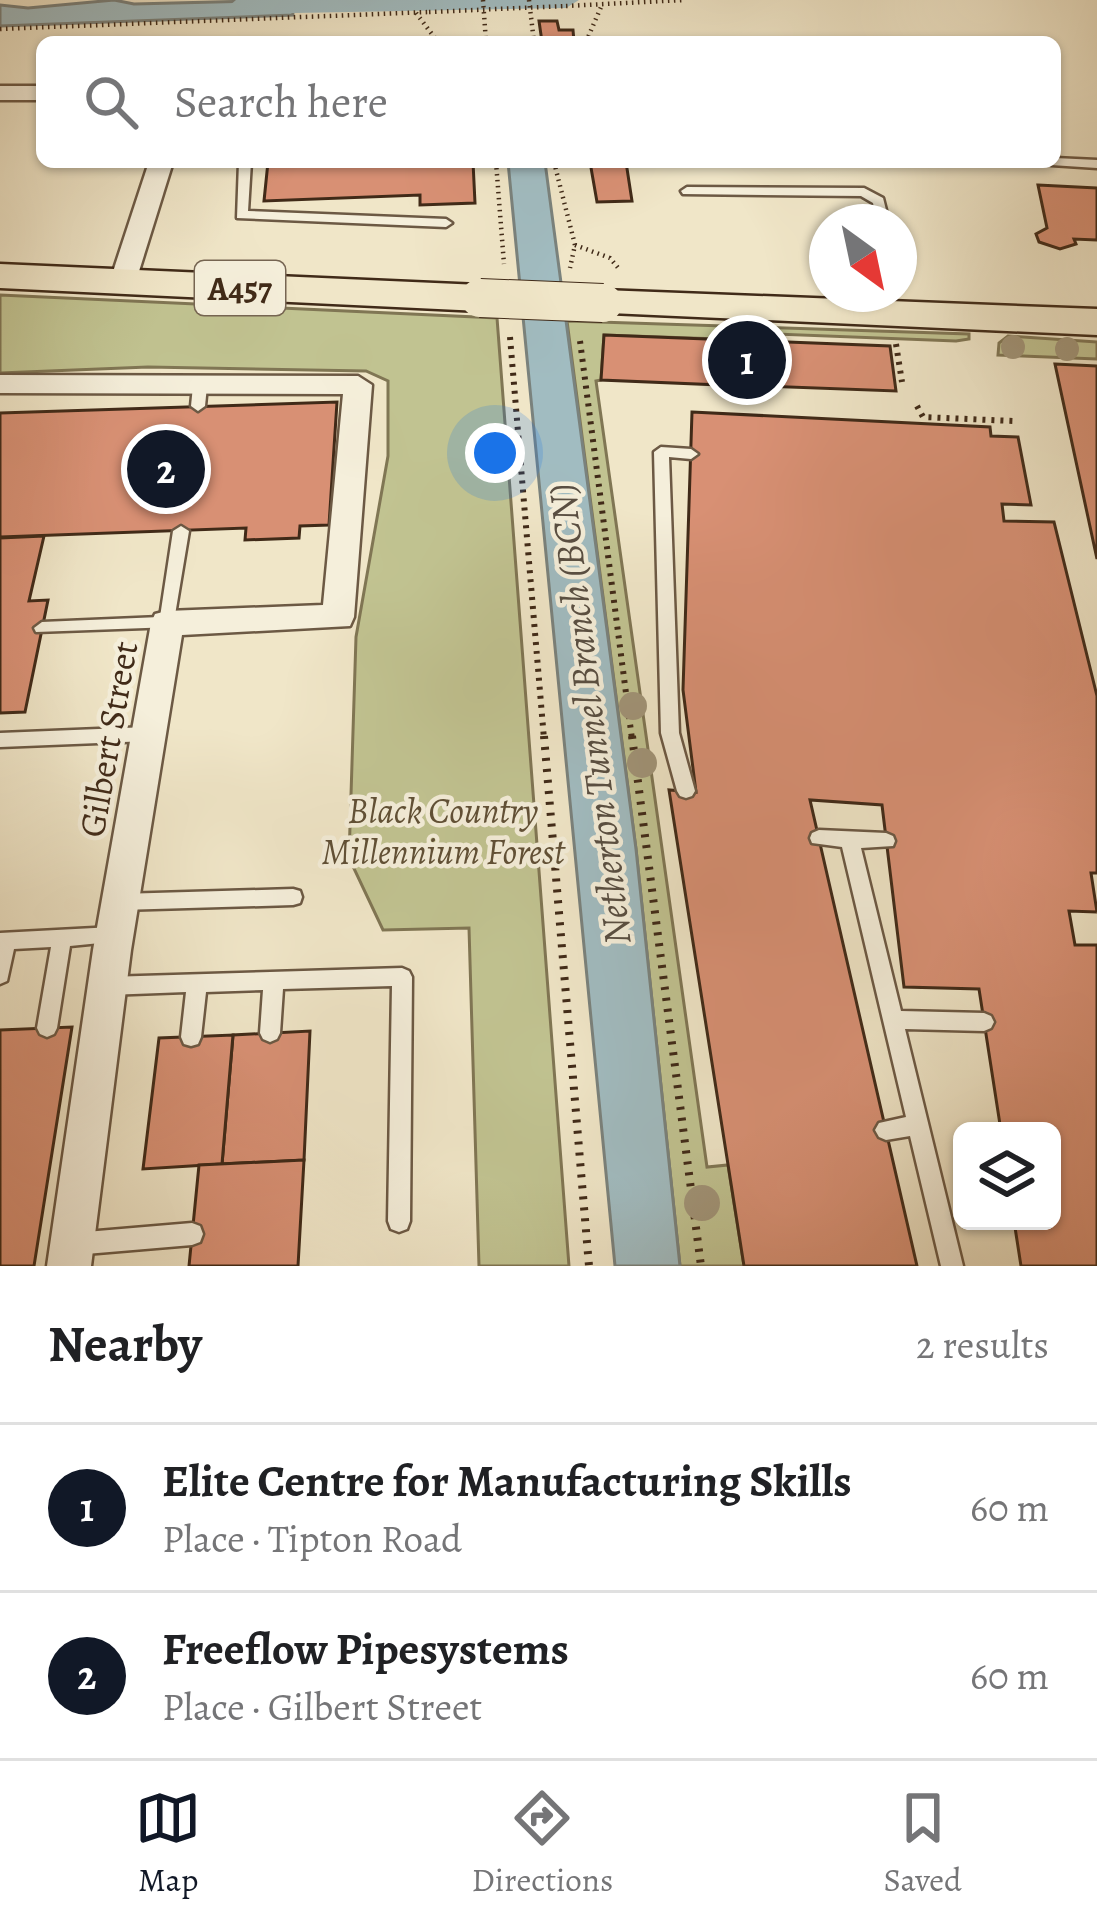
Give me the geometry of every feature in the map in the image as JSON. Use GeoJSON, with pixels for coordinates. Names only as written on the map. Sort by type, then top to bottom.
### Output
{"type":"FeatureCollection","features":[{"type":"Feature","properties":{"kind":"main road","name":"A457"},"geometry":{"type":"LineString","coordinates":[[0,276],[499,301],[809,304]]}},
{"type":"Feature","properties":{"kind":"main road","name":"A457"},"geometry":{"type":"LineString","coordinates":[[917,307],[1097,322]]}},
{"type":"Feature","properties":{"kind":"street"},"geometry":{"type":"LineString","coordinates":[[0,93],[36,93]]}},
{"type":"Feature","properties":{"kind":"street"},"geometry":{"type":"LineString","coordinates":[[122,284],[159,168]]}},
{"type":"Feature","properties":{"kind":"street","name":"Gilbert Street"},"geometry":{"type":"LineString","coordinates":[[0,385],[122,381],[199,396],[358,386],[338,617],[167,623],[107,986],[70,1255]]}},
{"type":"Feature","properties":{"kind":"lane"},"geometry":{"type":"LineString","coordinates":[[1061,162],[1097,164]]}},
{"type":"Feature","properties":{"kind":"lane"},"geometry":{"type":"LineString","coordinates":[[245,168],[241,215],[446,223]]}},
{"type":"Feature","properties":{"kind":"lane"},"geometry":{"type":"LineString","coordinates":[[686,191],[864,192],[880,204]]}},
{"type":"Feature","properties":{"kind":"lane"},"geometry":{"type":"LineString","coordinates":[[686,791],[670,733],[676,615],[666,580],[661,452],[691,454]]}},
{"type":"Feature","properties":{"kind":"lane"},"geometry":{"type":"LineString","coordinates":[[664,522],[688,523]]}},
{"type":"Feature","properties":{"kind":"lane"},"geometry":{"type":"LineString","coordinates":[[42,628],[167,623],[181,531]]}},
{"type":"Feature","properties":{"kind":"lane"},"geometry":{"type":"LineString","coordinates":[[666,580],[687,581]]}},
{"type":"Feature","properties":{"kind":"lane"},"geometry":{"type":"LineString","coordinates":[[0,740],[148,734]]}},
{"type":"Feature","properties":{"kind":"lane"},"geometry":{"type":"LineString","coordinates":[[819,838],[886,841]]}},
{"type":"Feature","properties":{"kind":"lane"},"geometry":{"type":"LineString","coordinates":[[850,840],[952,1266]]}},
{"type":"Feature","properties":{"kind":"lane"},"geometry":{"type":"LineString","coordinates":[[0,975],[3,940],[62,938],[118,919],[292,897]]}},
{"type":"Feature","properties":{"kind":"lane"},"geometry":{"type":"LineString","coordinates":[[47,1028],[62,938]]}},
{"type":"Feature","properties":{"kind":"lane"},"geometry":{"type":"LineString","coordinates":[[107,986],[402,977],[399,1221]]}},
{"type":"Feature","properties":{"kind":"lane"},"geometry":{"type":"LineString","coordinates":[[270,1033],[274,981]]}},
{"type":"Feature","properties":{"kind":"lane"},"geometry":{"type":"LineString","coordinates":[[191,1037],[197,983]]}},
{"type":"Feature","properties":{"kind":"lane"},"geometry":{"type":"LineString","coordinates":[[892,1020],[984,1022]]}},
{"type":"Feature","properties":{"kind":"lane"},"geometry":{"type":"LineString","coordinates":[[886,1130],[918,1125]]}},
{"type":"Feature","properties":{"kind":"lane"},"geometry":{"type":"LineString","coordinates":[[70,1255],[192,1234]]}},
{"type":"Feature","properties":{"kind":"path"},"geometry":{"type":"LineString","coordinates":[[483,0],[486,36]]}},
{"type":"Feature","properties":{"kind":"path"},"geometry":{"type":"LineString","coordinates":[[529,0],[533,36]]}},
{"type":"Feature","properties":{"kind":"path"},"geometry":{"type":"LineString","coordinates":[[0,29],[685,0]]}},
{"type":"Feature","properties":{"kind":"path"},"geometry":{"type":"LineString","coordinates":[[589,36],[601,7]]}},
{"type":"Feature","properties":{"kind":"path"},"geometry":{"type":"LineString","coordinates":[[416,13],[433,36]]}},
{"type":"Feature","properties":{"kind":"path"},"geometry":{"type":"LineString","coordinates":[[496,168],[499,301],[589,1266]]}},
{"type":"Feature","properties":{"kind":"path"},"geometry":{"type":"LineString","coordinates":[[555,168],[574,245],[569,256],[584,303],[700,1266]]}},
{"type":"Feature","properties":{"kind":"path"},"geometry":{"type":"LineString","coordinates":[[898,361],[914,362]]}},
{"type":"Feature","properties":{"kind":"path"},"geometry":{"type":"LineString","coordinates":[[917,406],[923,417],[1013,421]]}},
{"type":"Feature","properties":{"kind":"green space","name":"Black Country Millennium Forest"},"geometry":{"type":"Polygon","coordinates":[[[0,295],[497,318],[569,1266],[479,1266],[469,928],[383,930],[349,858],[356,637],[388,456],[388,381],[366,371],[148,367],[0,373],[0,295]]]}},
{"type":"Feature","properties":{"kind":"green space"},"geometry":{"type":"Polygon","coordinates":[[[567,321],[969,334],[969,339],[956,341],[776,334],[775,341],[604,335],[601,380],[596,381],[707,1167],[728,1165],[744,1266],[680,1266],[636,849],[567,321]]]}},
{"type":"Feature","properties":{"kind":"green space"},"geometry":{"type":"Polygon","coordinates":[[[1008,336],[1097,342],[1097,359],[998,355],[999,343],[1008,336]]]}},
{"type":"Feature","properties":{"kind":"water"},"geometry":{"type":"Polygon","coordinates":[[[114,0],[134,4],[292,0],[293,15],[0,26],[0,5],[28,8],[114,0]]]}},
{"type":"Feature","properties":{"kind":"water","name":"Netherton Tunnel Branch (BCN)"},"geometry":{"type":"Polygon","coordinates":[[[509,168],[546,168],[636,849],[680,1266],[615,1266],[509,168]]]}},
{"type":"Feature","properties":{"kind":"building"},"geometry":{"type":"Polygon","coordinates":[[[539,21],[557,21],[559,30],[573,30],[574,36],[541,36],[539,21]]]}},
{"type":"Feature","properties":{"kind":"building"},"geometry":{"type":"Polygon","coordinates":[[[267,168],[473,168],[475,203],[420,205],[420,195],[264,201],[267,168]]]}},
{"type":"Feature","properties":{"kind":"building"},"geometry":{"type":"Polygon","coordinates":[[[591,168],[627,168],[632,201],[597,202],[591,168]]]}},
{"type":"Feature","properties":{"kind":"building"},"geometry":{"type":"Polygon","coordinates":[[[1038,185],[1097,188],[1097,240],[1074,239],[1076,244],[1060,249],[1039,242],[1036,234],[1047,228],[1038,185]]]}},
{"type":"Feature","properties":{"kind":"building"},"geometry":{"type":"Polygon","coordinates":[[[604,335],[890,346],[896,391],[763,386],[764,396],[745,395],[744,386],[601,380],[604,335]]]}},
{"type":"Feature","properties":{"kind":"building"},"geometry":{"type":"Polygon","coordinates":[[[1055,364],[1097,366],[1097,559],[1055,364]]]}},
{"type":"Feature","properties":{"kind":"building"},"geometry":{"type":"Polygon","coordinates":[[[337,402],[329,525],[300,526],[299,538],[245,540],[246,528],[0,537],[0,413],[337,402]]]}},
{"type":"Feature","properties":{"kind":"building"},"geometry":{"type":"Polygon","coordinates":[[[692,412],[990,427],[991,436],[1018,437],[1031,505],[1002,504],[1004,521],[1054,522],[1097,696],[1097,873],[1091,873],[1097,912],[1069,911],[1075,945],[1097,945],[1097,1266],[1021,1266],[1015,1230],[1061,1230],[1061,1122],[1000,1122],[979,989],[904,987],[882,805],[810,800],[917,1266],[744,1266],[669,790],[696,792],[683,690],[692,412]]]}},
{"type":"Feature","properties":{"kind":"building"},"geometry":{"type":"Polygon","coordinates":[[[44,536],[29,601],[48,600],[25,712],[0,713],[0,538],[44,536]]]}},
{"type":"Feature","properties":{"kind":"building"},"geometry":{"type":"Polygon","coordinates":[[[72,1027],[34,1266],[0,1266],[0,1030],[72,1027]]]}},
{"type":"Feature","properties":{"kind":"building"},"geometry":{"type":"Polygon","coordinates":[[[310,1031],[304,1160],[222,1164],[233,1035],[310,1031]]]}},
{"type":"Feature","properties":{"kind":"building"},"geometry":{"type":"Polygon","coordinates":[[[233,1035],[222,1164],[143,1169],[159,1038],[233,1035]]]}},
{"type":"Feature","properties":{"kind":"building"},"geometry":{"type":"Polygon","coordinates":[[[304,1160],[298,1266],[189,1266],[199,1165],[304,1160]]]}},
{"type":"Feature","properties":{"kind":"waterway"},"geometry":{"type":"LineString","coordinates":[[242,6],[566,0]]}},
{"type":"Feature","properties":{"kind":"place","name":"Elite Centre for Manufacturing Skills"},"geometry":{"type":"Point","coordinates":[747,360]}},
{"type":"Feature","properties":{"kind":"place","name":"Freeflow Pipesystems"},"geometry":{"type":"Point","coordinates":[166,469]}}]}
